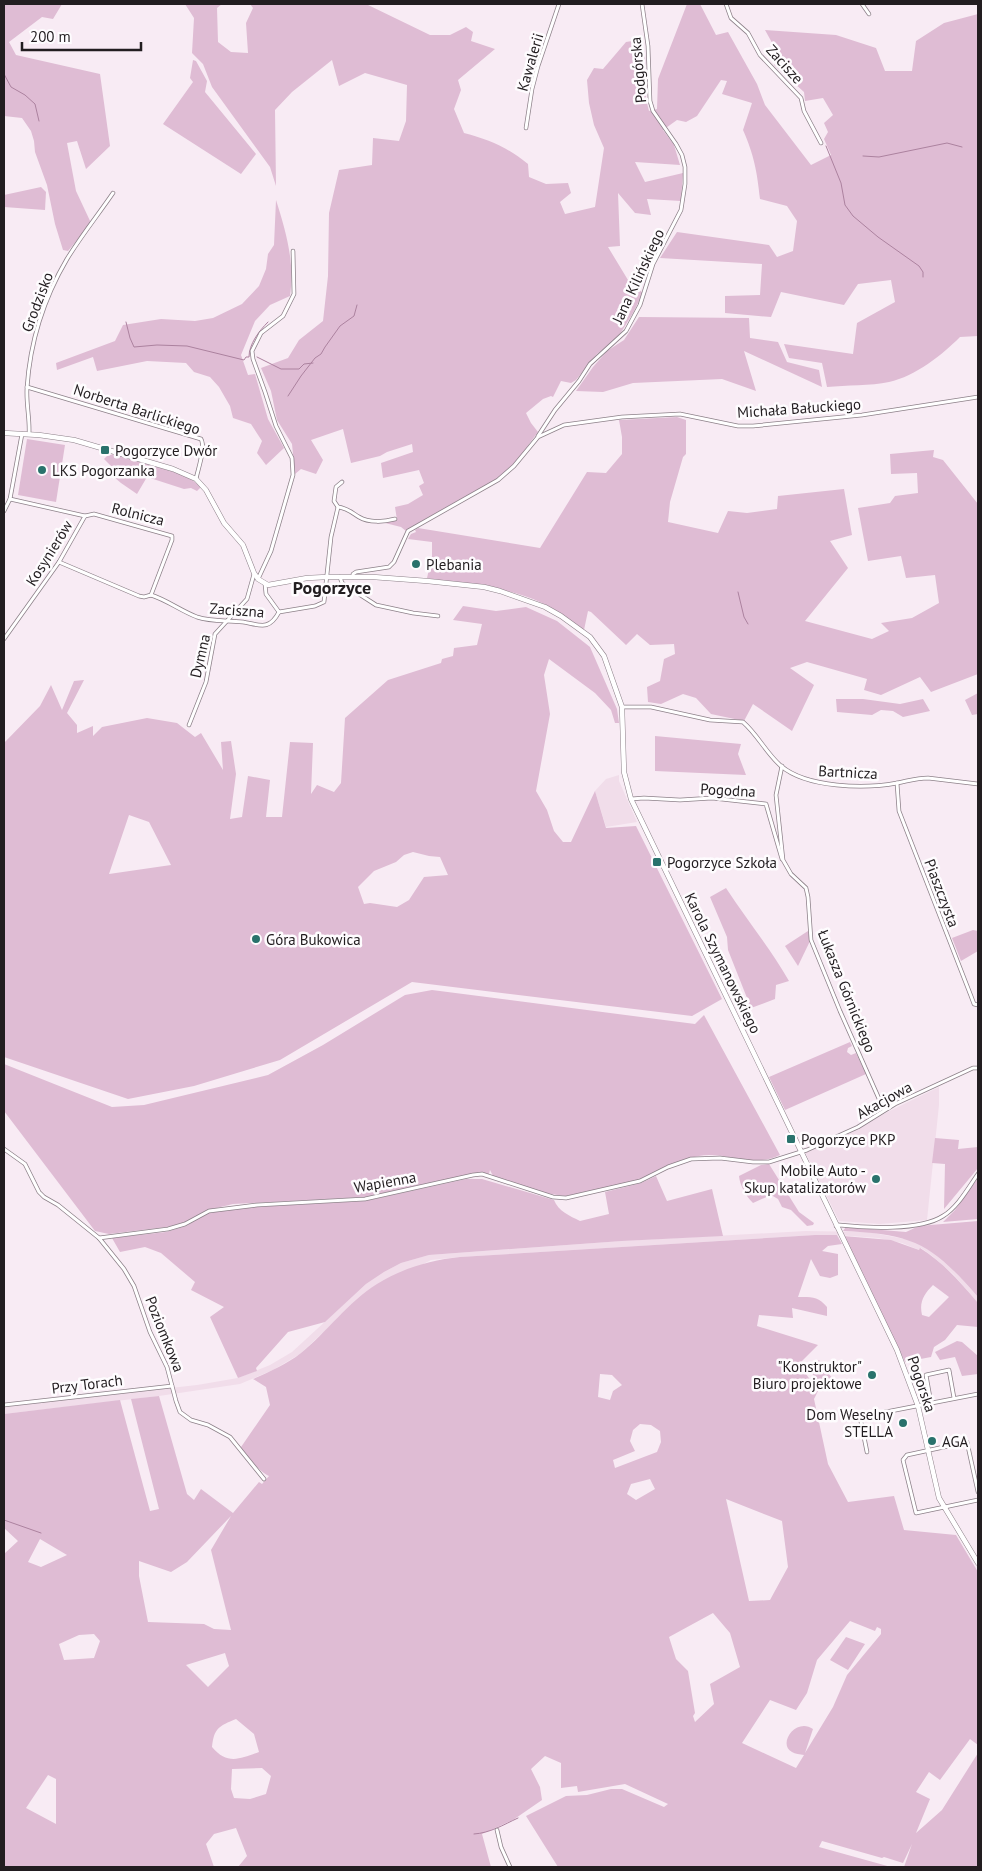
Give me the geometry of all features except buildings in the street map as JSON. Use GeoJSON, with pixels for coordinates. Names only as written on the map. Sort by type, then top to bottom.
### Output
{"type":"FeatureCollection","features":[{"type":"Feature","properties":{"kind":"street","name":"Kawalerii"},"geometry":{"type":"LineString","coordinates":[[526,128],[536,74],[559,4]]}},
{"type":"Feature","properties":{"kind":"street","name":"Podgórska"},"geometry":{"type":"LineString","coordinates":[[642,4],[648,46],[650,101],[653,111],[682,155],[685,167],[685,184]]}},
{"type":"Feature","properties":{"kind":"street","name":"Zacisze"},"geometry":{"type":"LineString","coordinates":[[726,4],[731,18],[748,33],[760,55],[801,98],[804,111],[821,142]]}},
{"type":"Feature","properties":{"kind":"street"},"geometry":{"type":"LineString","coordinates":[[862,4],[868,14]]}},
{"type":"Feature","properties":{"kind":"street","name":"Jana Kilińskiego"},"geometry":{"type":"LineString","coordinates":[[538,437],[555,410],[579,381],[590,364],[620,338],[631,324],[640,305],[653,264],[682,210],[685,184]]}},
{"type":"Feature","properties":{"kind":"street","name":"Grodzisko"},"geometry":{"type":"LineString","coordinates":[[29,434],[27,387],[31,350],[36,330],[51,291],[69,256],[113,193]]}},
{"type":"Feature","properties":{"kind":"street"},"geometry":{"type":"LineString","coordinates":[[258,579],[271,551],[293,475],[292,458],[274,420],[252,351],[261,333],[283,316],[294,294],[293,251]]}},
{"type":"Feature","properties":{"kind":"street","name":"Norberta Barlickiego"},"geometry":{"type":"LineString","coordinates":[[27,387],[200,439],[203,442],[196,479]]}},
{"type":"Feature","properties":{"kind":"street","name":"Michała Bałuckiego"},"geometry":{"type":"LineString","coordinates":[[353,577],[353,574],[356,572],[389,567],[394,562],[408,531],[498,480],[514,466],[538,437],[564,425],[622,417],[680,414],[738,426],[753,426],[862,416],[978,396]]}},
{"type":"Feature","properties":{"kind":"street"},"geometry":{"type":"LineString","coordinates":[[4,433],[22,433],[74,440],[152,464],[173,468],[196,479],[206,490],[224,522],[243,545],[254,573],[265,584],[266,594],[279,612]]}},
{"type":"Feature","properties":{"kind":"street"},"geometry":{"type":"LineString","coordinates":[[4,511],[10,498],[22,433]]}},
{"type":"Feature","properties":{"kind":"street"},"geometry":{"type":"LineString","coordinates":[[342,482],[336,487],[334,501],[338,507],[349,509],[366,520],[385,522],[395,519]]}},
{"type":"Feature","properties":{"kind":"street","name":"Kosynierów"},"geometry":{"type":"LineString","coordinates":[[4,639],[59,562],[85,516],[10,498]]}},
{"type":"Feature","properties":{"kind":"street"},"geometry":{"type":"LineString","coordinates":[[327,578],[331,538],[338,507]]}},
{"type":"Feature","properties":{"kind":"street","name":"Rolnicza"},"geometry":{"type":"LineString","coordinates":[[85,516],[94,514],[172,536],[151,596]]}},
{"type":"Feature","properties":{"kind":"street"},"geometry":{"type":"LineString","coordinates":[[59,562],[139,596],[151,596]]}},
{"type":"Feature","properties":{"kind":"street","name":"Dymna"},"geometry":{"type":"LineString","coordinates":[[189,725],[206,682],[213,639],[219,628],[247,599],[254,573]]}},
{"type":"Feature","properties":{"kind":"street"},"geometry":{"type":"LineString","coordinates":[[340,577],[342,583],[376,605],[438,616]]}},
{"type":"Feature","properties":{"kind":"street","name":"Karola Szymanowskiego"},"geometry":{"type":"LineString","coordinates":[[265,584],[271,586],[307,578],[353,577],[399,578],[484,587],[544,607],[561,616],[598,645],[604,656],[622,707],[624,772],[631,799],[897,1350]]}},
{"type":"Feature","properties":{"kind":"street","name":"Zaciszna"},"geometry":{"type":"LineString","coordinates":[[151,596],[199,618],[262,626],[269,624],[279,612],[315,606],[324,602],[327,578]]}},
{"type":"Feature","properties":{"kind":"street","name":"Bartnicza"},"geometry":{"type":"LineString","coordinates":[[622,707],[651,708],[710,720],[743,722],[782,766],[798,776],[815,782],[858,785],[897,783],[920,778],[978,784]]}},
{"type":"Feature","properties":{"kind":"street"},"geometry":{"type":"LineString","coordinates":[[782,766],[776,795],[783,860]]}},
{"type":"Feature","properties":{"kind":"street","name":"Piaszczysta"},"geometry":{"type":"LineString","coordinates":[[897,783],[899,811],[974,1004],[978,1005]]}},
{"type":"Feature","properties":{"kind":"street","name":"Pogodna"},"geometry":{"type":"LineString","coordinates":[[631,799],[680,800],[712,798],[766,804],[783,860]]}},
{"type":"Feature","properties":{"kind":"street","name":"Łukasza Górnickiego"},"geometry":{"type":"LineString","coordinates":[[783,860],[788,870],[804,885],[808,894],[811,940],[884,1110]]}},
{"type":"Feature","properties":{"kind":"street","name":"Akacjowa"},"geometry":{"type":"LineString","coordinates":[[800,1151],[858,1127],[884,1110],[973,1068],[978,1068]]}},
{"type":"Feature","properties":{"kind":"street"},"geometry":{"type":"LineString","coordinates":[[4,1149],[25,1164],[39,1192],[44,1197],[58,1205],[99,1238]]}},
{"type":"Feature","properties":{"kind":"street","name":"Wapienna"},"geometry":{"type":"LineString","coordinates":[[99,1238],[168,1229],[185,1224],[209,1211],[295,1202],[365,1199],[482,1174],[553,1197],[566,1198],[640,1181],[668,1167],[691,1159],[720,1158],[769,1162],[800,1151]]}},
{"type":"Feature","properties":{"kind":"street"},"geometry":{"type":"LineString","coordinates":[[836,1226],[898,1227],[934,1220],[943,1216],[952,1208],[978,1174]]}},
{"type":"Feature","properties":{"kind":"street","name":"Poziomkowa"},"geometry":{"type":"LineString","coordinates":[[99,1238],[119,1261],[134,1286],[150,1332],[167,1366],[180,1412],[191,1420],[220,1431],[238,1445],[264,1479]]}},
{"type":"Feature","properties":{"kind":"street","name":"Pogorska"},"geometry":{"type":"LineString","coordinates":[[897,1350],[918,1406],[939,1498],[978,1563]]}},
{"type":"Feature","properties":{"kind":"street"},"geometry":{"type":"LineString","coordinates":[[931,1403],[926,1375],[949,1370],[954,1398]]}},
{"type":"Feature","properties":{"kind":"street","name":"Przy Torach"},"geometry":{"type":"LineString","coordinates":[[4,1405],[172,1386]]}},
{"type":"Feature","properties":{"kind":"street"},"geometry":{"type":"LineString","coordinates":[[867,1452],[860,1417],[978,1394]]}},
{"type":"Feature","properties":{"kind":"street"},"geometry":{"type":"LineString","coordinates":[[978,1492],[967,1442],[907,1455],[903,1460],[916,1514],[978,1500]]}},
{"type":"Feature","properties":{"kind":"street"},"geometry":{"type":"LineString","coordinates":[[497,1830],[501,1847],[510,1867]]}},
{"type":"Feature","properties":{"kind":"shaded area"},"geometry":{"type":"Polygon","coordinates":[[[4,4],[62,4],[53,19],[42,17],[9,42],[16,55],[100,74],[110,146],[86,169],[77,141],[67,143],[76,191],[91,223],[68,251],[63,250],[55,224],[47,185],[35,152],[31,131],[22,118],[4,116],[4,4]]]}},
{"type":"Feature","properties":{"kind":"shaded area"},"geometry":{"type":"Polygon","coordinates":[[[185,4],[222,4],[217,8],[218,42],[231,52],[248,53],[246,23],[253,8],[250,4],[366,4],[430,35],[450,35],[466,27],[473,32],[471,41],[495,49],[458,80],[461,90],[454,109],[464,133],[490,141],[513,153],[528,164],[529,177],[546,184],[568,183],[571,193],[560,202],[565,214],[595,207],[604,148],[594,125],[589,103],[587,80],[594,68],[603,69],[626,42],[632,41],[633,54],[645,54],[646,99],[649,111],[657,109],[658,79],[687,4],[700,4],[716,35],[728,32],[757,84],[765,105],[811,165],[831,155],[824,139],[828,132],[824,123],[833,115],[823,98],[805,101],[804,92],[774,65],[781,59],[765,30],[836,35],[876,48],[885,71],[912,71],[916,41],[944,23],[978,14],[978,336],[960,337],[928,364],[899,379],[874,384],[827,387],[822,363],[789,358],[784,344],[853,354],[857,323],[895,302],[891,280],[858,284],[844,305],[781,292],[771,317],[725,313],[725,296],[760,295],[762,264],[660,258],[677,232],[769,245],[777,257],[793,251],[797,221],[787,206],[760,199],[754,163],[743,130],[752,103],[722,94],[727,81],[721,80],[697,116],[686,122],[677,120],[663,130],[674,145],[680,165],[635,162],[645,182],[683,173],[681,201],[647,199],[651,215],[635,213],[618,193],[620,246],[608,247],[628,280],[643,293],[617,339],[597,354],[576,380],[571,383],[561,381],[553,397],[543,399],[526,413],[538,432],[515,462],[495,480],[406,531],[401,527],[385,523],[397,520],[395,507],[408,504],[423,495],[419,486],[424,483],[419,470],[383,478],[381,463],[413,452],[412,444],[380,456],[351,463],[343,429],[311,440],[323,460],[316,474],[301,469],[295,474],[292,444],[277,420],[271,391],[261,368],[288,358],[299,340],[323,321],[328,276],[329,213],[339,170],[372,165],[373,138],[399,141],[406,121],[407,85],[365,73],[339,86],[332,60],[292,92],[275,110],[276,186],[270,167],[212,87],[203,64],[192,53],[194,18],[185,4]]]}},
{"type":"Feature","properties":{"kind":"shaded area"},"geometry":{"type":"Polygon","coordinates":[[[193,60],[196,61],[207,81],[205,92],[256,154],[241,174],[163,124],[193,82],[190,78],[193,60]]]}},
{"type":"Feature","properties":{"kind":"shaded area"},"geometry":{"type":"Polygon","coordinates":[[[41,187],[46,192],[45,210],[4,207],[4,195],[41,187]]]}},
{"type":"Feature","properties":{"kind":"shaded area"},"geometry":{"type":"Polygon","coordinates":[[[276,200],[286,235],[290,259],[290,296],[270,305],[255,321],[241,355],[248,375],[255,374],[268,419],[284,448],[266,465],[257,453],[262,441],[251,424],[233,418],[230,406],[219,387],[210,377],[194,372],[186,363],[147,361],[97,371],[93,357],[57,370],[56,363],[115,341],[123,325],[161,319],[195,321],[213,318],[242,304],[259,286],[266,269],[268,254],[274,245],[276,200]]]}},
{"type":"Feature","properties":{"kind":"shaded area"},"geometry":{"type":"Polygon","coordinates":[[[639,317],[749,318],[750,338],[778,342],[787,362],[819,370],[822,387],[744,351],[756,391],[722,379],[633,383],[603,392],[576,391],[607,351],[624,340],[639,317]]]}},
{"type":"Feature","properties":{"kind":"shaded area"},"geometry":{"type":"Polygon","coordinates":[[[677,417],[686,420],[686,454],[683,457],[670,502],[668,522],[718,533],[728,511],[747,513],[777,509],[778,496],[844,489],[852,535],[830,541],[848,568],[805,621],[872,639],[889,631],[881,623],[912,618],[939,603],[935,575],[906,578],[901,556],[868,561],[858,508],[890,503],[895,496],[918,493],[917,473],[891,474],[890,454],[934,450],[933,457],[943,460],[978,504],[978,674],[931,692],[920,677],[881,695],[864,690],[867,679],[807,662],[790,668],[814,685],[792,731],[753,704],[744,721],[711,714],[696,698],[683,694],[661,704],[648,702],[647,687],[660,681],[664,659],[675,654],[674,644],[650,645],[637,634],[626,645],[591,612],[588,611],[584,630],[553,609],[528,597],[500,589],[427,578],[432,556],[432,542],[408,539],[418,528],[540,548],[587,472],[606,473],[622,454],[619,420],[677,417]]]}},
{"type":"Feature","properties":{"kind":"shaded area","name":"LKS Pogorzanka"},"geometry":{"type":"Polygon","coordinates":[[[27,439],[65,445],[56,502],[18,495],[27,439]]]}},
{"type":"Feature","properties":{"kind":"shaded area"},"geometry":{"type":"Polygon","coordinates":[[[116,454],[187,476],[201,487],[197,491],[191,488],[184,489],[147,477],[137,494],[108,472],[112,467],[104,459],[108,455],[116,454]]]}},
{"type":"Feature","properties":{"kind":"shaded area"},"geometry":{"type":"Polygon","coordinates":[[[463,606],[496,611],[526,607],[557,621],[590,647],[617,709],[619,723],[615,723],[611,710],[595,693],[549,659],[544,675],[550,714],[536,791],[547,810],[554,831],[563,842],[571,842],[595,791],[606,828],[636,826],[722,999],[692,1016],[412,982],[280,1060],[194,1086],[128,1099],[4,1057],[4,743],[40,706],[51,685],[62,710],[74,681],[84,680],[67,713],[77,725],[77,733],[93,726],[93,736],[102,727],[147,718],[177,723],[195,737],[201,733],[223,770],[221,742],[231,741],[236,774],[230,819],[242,817],[248,776],[270,780],[266,817],[282,817],[290,742],[313,743],[311,794],[317,785],[334,792],[341,783],[345,718],[388,680],[441,663],[442,659],[453,656],[454,648],[477,645],[482,624],[453,620],[463,606]],[[129,815],[109,874],[171,865],[149,822],[129,815]],[[413,852],[404,855],[396,862],[374,871],[358,887],[364,904],[370,903],[397,907],[409,900],[424,877],[448,875],[440,857],[413,852]]]}},
{"type":"Feature","properties":{"kind":"shaded area"},"geometry":{"type":"Polygon","coordinates":[[[978,693],[978,714],[972,715],[965,700],[978,693]]]}},
{"type":"Feature","properties":{"kind":"shaded area"},"geometry":{"type":"Polygon","coordinates":[[[836,699],[863,699],[900,704],[923,699],[930,711],[903,717],[893,711],[881,710],[872,715],[837,712],[836,699]]]}},
{"type":"Feature","properties":{"kind":"shaded area"},"geometry":{"type":"Polygon","coordinates":[[[655,736],[741,744],[738,754],[746,775],[655,771],[655,736]]]}},
{"type":"Feature","properties":{"kind":"shaded area"},"geometry":{"type":"Polygon","coordinates":[[[619,775],[619,781],[637,822],[606,827],[595,791],[606,779],[619,775]]]}},
{"type":"Feature","properties":{"kind":"shaded area"},"geometry":{"type":"Polygon","coordinates":[[[726,888],[789,981],[776,985],[775,999],[751,1008],[728,950],[727,937],[710,897],[726,888]]]}},
{"type":"Feature","properties":{"kind":"shaded area"},"geometry":{"type":"Polygon","coordinates":[[[973,930],[978,931],[978,951],[961,961],[952,938],[973,930]]]}},
{"type":"Feature","properties":{"kind":"shaded area"},"geometry":{"type":"Polygon","coordinates":[[[808,931],[810,941],[798,966],[785,946],[808,931]]]}},
{"type":"Feature","properties":{"kind":"shaded area"},"geometry":{"type":"Polygon","coordinates":[[[432,990],[695,1024],[704,1015],[780,1155],[762,1160],[745,1160],[718,1155],[699,1156],[681,1161],[637,1180],[566,1196],[520,1186],[493,1176],[490,1170],[489,1174],[473,1174],[365,1197],[233,1204],[208,1210],[183,1223],[167,1227],[109,1234],[95,1231],[4,1111],[4,1064],[112,1107],[144,1105],[268,1075],[323,1045],[405,995],[432,990]]]}},
{"type":"Feature","properties":{"kind":"shaded area"},"geometry":{"type":"Polygon","coordinates":[[[850,1042],[852,1046],[848,1048],[847,1052],[851,1055],[856,1053],[866,1074],[785,1110],[769,1077],[850,1042]]]}},
{"type":"Feature","properties":{"kind":"shaded area"},"geometry":{"type":"Polygon","coordinates":[[[939,1087],[939,1105],[927,1220],[880,1224],[839,1221],[805,1152],[939,1087]]]}},
{"type":"Feature","properties":{"kind":"shaded area"},"geometry":{"type":"Polygon","coordinates":[[[935,1138],[959,1140],[958,1149],[978,1147],[978,1168],[944,1209],[945,1164],[932,1163],[935,1138]]]}},
{"type":"Feature","properties":{"kind":"shaded area"},"geometry":{"type":"Polygon","coordinates":[[[769,1164],[799,1212],[814,1223],[813,1225],[807,1226],[791,1210],[782,1207],[778,1199],[771,1195],[753,1203],[748,1197],[742,1187],[739,1176],[761,1165],[769,1164]]]}},
{"type":"Feature","properties":{"kind":"shaded area"},"geometry":{"type":"Polygon","coordinates":[[[656,1176],[667,1201],[712,1189],[723,1236],[622,1241],[429,1255],[401,1263],[366,1284],[325,1322],[288,1332],[256,1368],[257,1371],[238,1378],[210,1317],[224,1307],[191,1290],[195,1282],[161,1253],[145,1247],[120,1252],[112,1238],[166,1232],[186,1226],[208,1213],[234,1208],[365,1201],[466,1179],[482,1179],[554,1200],[561,1210],[580,1221],[609,1214],[605,1192],[641,1183],[656,1176]]]}},
{"type":"Feature","properties":{"kind":"shaded area"},"geometry":{"type":"Polygon","coordinates":[[[978,1178],[978,1219],[943,1222],[955,1210],[978,1178]]]}},
{"type":"Feature","properties":{"kind":"shaded area"},"geometry":{"type":"Polygon","coordinates":[[[978,1221],[978,1297],[947,1265],[920,1245],[888,1235],[843,1231],[846,1227],[906,1232],[919,1226],[978,1221]]]}},
{"type":"Feature","properties":{"kind":"shaded area"},"geometry":{"type":"Polygon","coordinates":[[[806,1231],[868,1232],[910,1240],[926,1247],[946,1261],[978,1297],[978,1303],[953,1274],[921,1248],[919,1250],[902,1243],[878,1238],[816,1235],[431,1260],[362,1296],[300,1354],[273,1370],[240,1384],[159,1396],[4,1414],[4,1407],[197,1385],[238,1378],[270,1365],[292,1352],[366,1284],[384,1272],[401,1263],[429,1255],[622,1241],[806,1231]]]}},
{"type":"Feature","properties":{"kind":"shaded area"},"geometry":{"type":"Polygon","coordinates":[[[837,1235],[842,1244],[828,1246],[822,1251],[838,1254],[838,1275],[830,1278],[820,1276],[811,1259],[798,1297],[817,1299],[827,1307],[827,1316],[792,1308],[793,1318],[759,1315],[757,1326],[818,1345],[799,1364],[818,1391],[814,1399],[828,1464],[848,1502],[894,1496],[904,1530],[956,1535],[978,1572],[978,1745],[970,1739],[940,1780],[929,1772],[916,1792],[930,1799],[916,1833],[942,1810],[978,1753],[978,1867],[904,1867],[912,1844],[903,1863],[822,1841],[819,1847],[891,1867],[558,1867],[526,1816],[566,1796],[587,1795],[611,1789],[622,1789],[664,1807],[668,1804],[625,1784],[578,1792],[577,1786],[561,1788],[561,1763],[545,1756],[531,1769],[540,1787],[542,1800],[513,1820],[482,1834],[491,1867],[238,1867],[247,1856],[236,1828],[214,1834],[206,1844],[214,1867],[4,1867],[4,1554],[18,1541],[4,1528],[4,1414],[120,1400],[150,1511],[159,1509],[131,1399],[159,1396],[187,1494],[194,1500],[201,1489],[233,1513],[259,1482],[262,1484],[269,1476],[239,1450],[270,1405],[266,1387],[253,1379],[272,1371],[301,1353],[347,1308],[377,1284],[397,1273],[417,1266],[438,1260],[460,1257],[837,1235]],[[600,1374],[598,1397],[610,1400],[613,1391],[622,1385],[612,1375],[600,1374]],[[640,1424],[633,1430],[630,1441],[635,1451],[613,1460],[615,1468],[657,1452],[661,1442],[660,1431],[651,1425],[640,1424]],[[650,1479],[631,1484],[627,1494],[636,1500],[655,1489],[650,1479]],[[726,1499],[749,1601],[770,1600],[788,1567],[782,1521],[726,1499]],[[231,1516],[187,1562],[171,1572],[139,1561],[139,1576],[148,1622],[204,1624],[214,1629],[231,1630],[211,1550],[231,1516]],[[40,1539],[28,1562],[41,1567],[67,1555],[40,1539]],[[713,1613],[669,1637],[676,1659],[688,1671],[695,1722],[714,1704],[710,1684],[740,1667],[730,1633],[713,1613]],[[850,1621],[817,1660],[807,1693],[796,1710],[770,1700],[742,1743],[796,1768],[804,1755],[793,1753],[788,1748],[788,1738],[791,1733],[800,1726],[807,1726],[813,1729],[805,1753],[833,1707],[847,1675],[881,1634],[881,1629],[877,1627],[875,1631],[850,1621]],[[94,1634],[79,1635],[59,1644],[64,1660],[94,1658],[100,1641],[94,1634]],[[225,1653],[186,1665],[208,1687],[229,1666],[225,1653]],[[236,1719],[221,1726],[214,1736],[212,1747],[218,1753],[234,1759],[259,1752],[254,1734],[236,1719]],[[262,1768],[232,1769],[231,1789],[234,1798],[250,1799],[266,1794],[271,1776],[262,1768]],[[48,1775],[26,1808],[56,1824],[56,1779],[48,1775]]]}},
{"type":"Feature","properties":{"kind":"shaded area"},"geometry":{"type":"Polygon","coordinates":[[[843,1236],[891,1240],[919,1250],[920,1248],[944,1266],[978,1303],[978,1327],[957,1325],[945,1340],[934,1347],[931,1357],[905,1362],[843,1236]],[[933,1285],[923,1298],[921,1306],[922,1315],[929,1317],[949,1297],[933,1285]]]}},
{"type":"Feature","properties":{"kind":"shaded area"},"geometry":{"type":"Polygon","coordinates":[[[957,1341],[962,1342],[978,1356],[978,1374],[962,1376],[955,1357],[940,1360],[935,1352],[957,1341]]]}},
{"type":"Feature","properties":{"kind":"shaded area"},"geometry":{"type":"Polygon","coordinates":[[[819,1360],[834,1381],[823,1388],[808,1368],[819,1360]]]}},
{"type":"Feature","properties":{"kind":"shaded area"},"geometry":{"type":"Polygon","coordinates":[[[846,1637],[865,1644],[848,1670],[830,1660],[846,1637]]]}},
{"type":"Feature","properties":{"kind":"waterway"},"geometry":{"type":"LineString","coordinates":[[4,74],[11,87],[25,95],[35,104],[39,121]]}},
{"type":"Feature","properties":{"kind":"waterway"},"geometry":{"type":"LineString","coordinates":[[863,156],[879,157],[947,143],[962,147]]}},
{"type":"Feature","properties":{"kind":"waterway"},"geometry":{"type":"LineString","coordinates":[[826,146],[841,183],[845,205],[853,216],[878,237],[919,266],[923,272],[923,277]]}},
{"type":"Feature","properties":{"kind":"waterway"},"geometry":{"type":"LineString","coordinates":[[288,396],[340,326],[354,316],[357,305]]}},
{"type":"Feature","properties":{"kind":"waterway"},"geometry":{"type":"LineString","coordinates":[[126,322],[134,347],[157,345],[187,346],[244,360],[246,357],[249,357],[249,352],[255,338],[268,322]]}},
{"type":"Feature","properties":{"kind":"waterway"},"geometry":{"type":"LineString","coordinates":[[257,357],[281,369],[299,369],[304,364],[313,363]]}},
{"type":"Feature","properties":{"kind":"waterway"},"geometry":{"type":"LineString","coordinates":[[738,592],[744,617],[748,624]]}},
{"type":"Feature","properties":{"kind":"waterway"},"geometry":{"type":"LineString","coordinates":[[4,1520],[41,1533]]}},
{"type":"Feature","properties":{"kind":"waterway"},"geometry":{"type":"LineString","coordinates":[[474,1834],[491,1830],[518,1818]]}},
{"type":"Feature","properties":{"kind":"place","name":"Pogorzyce Dwór"},"geometry":{"type":"Point","coordinates":[105,450]}},
{"type":"Feature","properties":{"kind":"place","name":"LKS Pogorzanka"},"geometry":{"type":"Point","coordinates":[42,470]}},
{"type":"Feature","properties":{"kind":"place","name":"Plebania"},"geometry":{"type":"Point","coordinates":[416,564]}},
{"type":"Feature","properties":{"kind":"place","name":"Pogorzyce Szkoła"},"geometry":{"type":"Point","coordinates":[657,862]}},
{"type":"Feature","properties":{"kind":"place","name":"Góra Bukowica"},"geometry":{"type":"Point","coordinates":[256,939]}},
{"type":"Feature","properties":{"kind":"place","name":"Pogorzyce PKP"},"geometry":{"type":"Point","coordinates":[791,1139]}},
{"type":"Feature","properties":{"kind":"place","name":"Mobile Auto - Skup katalizatorów"},"geometry":{"type":"Point","coordinates":[876,1179]}},
{"type":"Feature","properties":{"kind":"place","name":"\"Konstruktor\" Biuro projektowe"},"geometry":{"type":"Point","coordinates":[872,1375]}},
{"type":"Feature","properties":{"kind":"place","name":"Dom Weselny STELLA"},"geometry":{"type":"Point","coordinates":[903,1423]}},
{"type":"Feature","properties":{"kind":"place","name":"AGA"},"geometry":{"type":"Point","coordinates":[932,1441]}},
{"type":"Feature","properties":{"kind":"district","name":"Pogorzyce"},"geometry":{"type":"Point","coordinates":[332,587]}}]}
